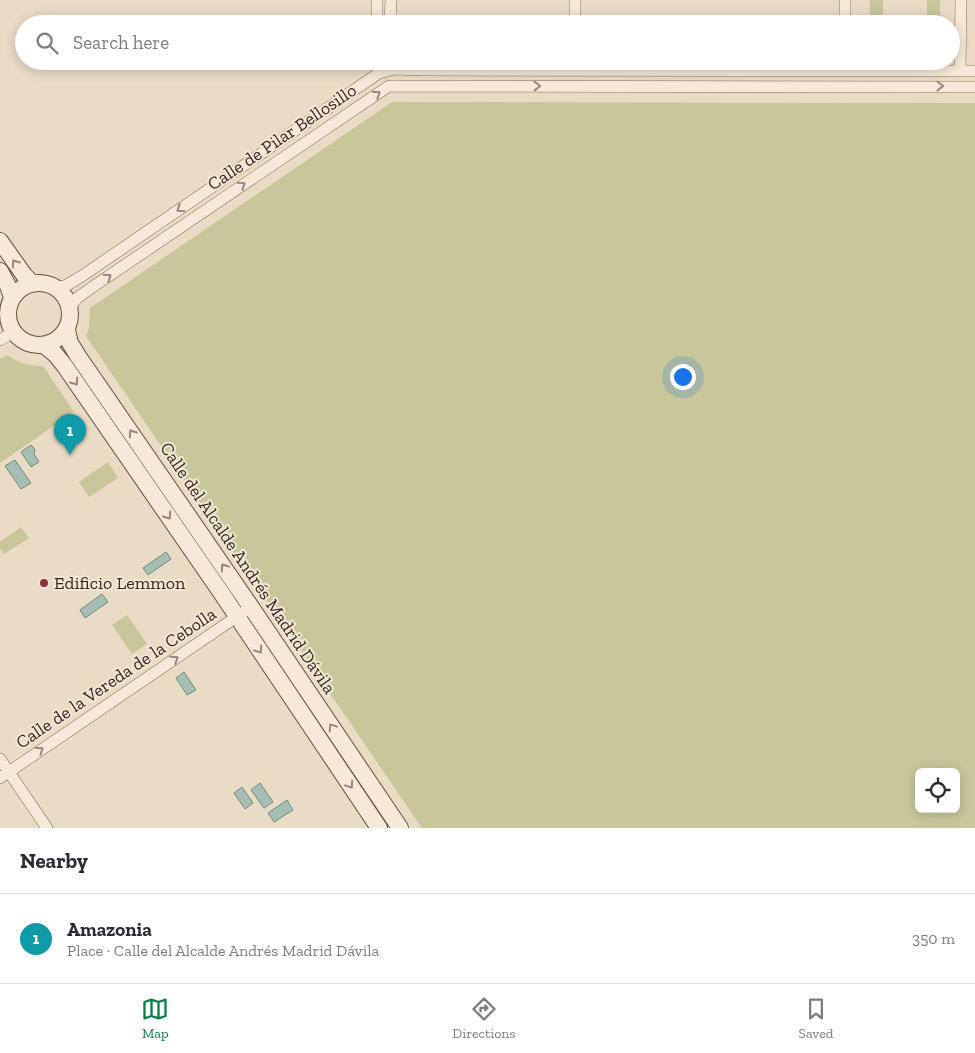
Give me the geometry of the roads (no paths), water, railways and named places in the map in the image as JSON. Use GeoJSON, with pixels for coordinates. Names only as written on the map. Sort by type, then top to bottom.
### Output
{"type":"FeatureCollection","features":[{"type":"Feature","properties":{"kind":"main road"},"geometry":{"type":"LineString","coordinates":[[0,241],[24,275],[32,283]]}},
{"type":"Feature","properties":{"kind":"main road"},"geometry":{"type":"LineString","coordinates":[[0,271],[12,298]]}},
{"type":"Feature","properties":{"kind":"main road"},"geometry":{"type":"LineString","coordinates":[[41,282],[57,288],[63,293],[70,307],[71,314],[67,330],[60,337],[53,342],[37,346],[17,337],[6,336],[8,311],[12,298],[18,291],[32,283],[41,282]]}},
{"type":"Feature","properties":{"kind":"main road","name":"Calle del Alcalde Andrés Madrid Dávila"},"geometry":{"type":"LineString","coordinates":[[67,330],[70,343],[78,356],[400,828]]}},
{"type":"Feature","properties":{"kind":"main road","name":"Calle del Alcalde Andrés Madrid Dávila"},"geometry":{"type":"LineString","coordinates":[[44,345],[64,365],[379,828]]}},
{"type":"Feature","properties":{"kind":"street"},"geometry":{"type":"LineString","coordinates":[[377,0],[377,15]]}},
{"type":"Feature","properties":{"kind":"street"},"geometry":{"type":"LineString","coordinates":[[390,0],[390,15]]}},
{"type":"Feature","properties":{"kind":"street"},"geometry":{"type":"LineString","coordinates":[[575,0],[575,15]]}},
{"type":"Feature","properties":{"kind":"street"},"geometry":{"type":"LineString","coordinates":[[845,0],[845,15]]}},
{"type":"Feature","properties":{"kind":"street"},"geometry":{"type":"LineString","coordinates":[[960,71],[961,0]]}},
{"type":"Feature","properties":{"kind":"street","name":"Calle de Pilar Bellosillo"},"geometry":{"type":"LineString","coordinates":[[57,288],[67,285],[82,276],[374,70]]}},
{"type":"Feature","properties":{"kind":"street"},"geometry":{"type":"LineString","coordinates":[[575,70],[575,86]]}},
{"type":"Feature","properties":{"kind":"street","name":"Calle de Pilar Bellosillo"},"geometry":{"type":"LineString","coordinates":[[937,70],[975,71]]}},
{"type":"Feature","properties":{"kind":"street","name":"Calle de Pilar Bellosillo"},"geometry":{"type":"LineString","coordinates":[[70,307],[77,298],[91,288],[388,86],[975,87]]}},
{"type":"Feature","properties":{"kind":"street","name":"Calle de la Vereda de la Cebolla"},"geometry":{"type":"LineString","coordinates":[[4,775],[251,607]]}},
{"type":"Feature","properties":{"kind":"street"},"geometry":{"type":"LineString","coordinates":[[0,759],[4,775],[47,828]]}},
{"type":"Feature","properties":{"kind":"place","name":"Amazonia"},"geometry":{"type":"Point","coordinates":[70,455]}},
{"type":"Feature","properties":{"kind":"place","name":"Edificio Lemmon"},"geometry":{"type":"Point","coordinates":[44,583]}}]}
